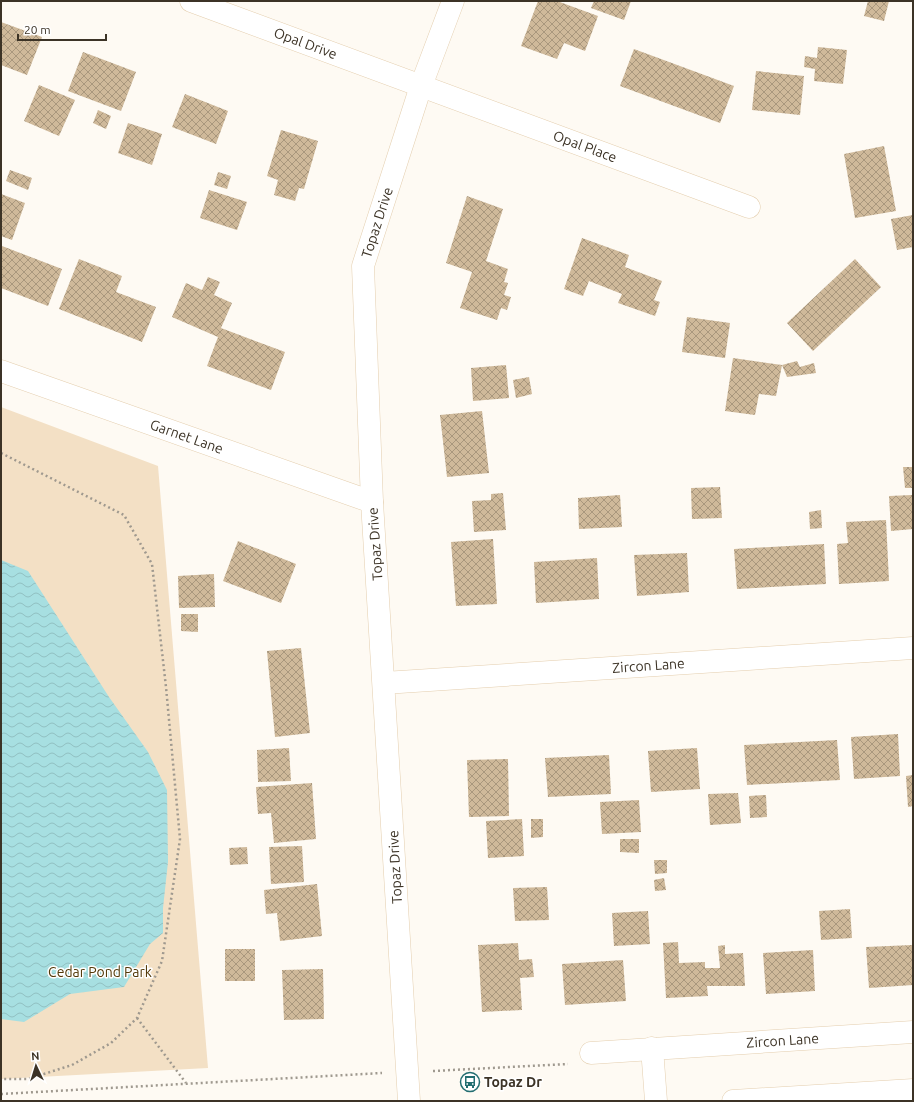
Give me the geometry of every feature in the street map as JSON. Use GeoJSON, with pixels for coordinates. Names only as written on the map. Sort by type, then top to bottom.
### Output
{"type":"FeatureCollection","features":[{"type":"Feature","properties":{"kind":"street","name":"Opal Drive"},"geometry":{"type":"LineString","coordinates":[[191,1],[421,86]]}},
{"type":"Feature","properties":{"kind":"street","name":"Topaz Drive"},"geometry":{"type":"LineString","coordinates":[[409,1101],[372,502],[363,266],[421,86],[453,1]]}},
{"type":"Feature","properties":{"kind":"street","name":"Opal Place"},"geometry":{"type":"LineString","coordinates":[[421,86],[749,206]]}},
{"type":"Feature","properties":{"kind":"street","name":"Garnet Lane"},"geometry":{"type":"LineString","coordinates":[[1,371],[372,502]]}},
{"type":"Feature","properties":{"kind":"street","name":"Zircon Lane"},"geometry":{"type":"LineString","coordinates":[[384,683],[913,648]]}},
{"type":"Feature","properties":{"kind":"street","name":"Zircon Lane"},"geometry":{"type":"LineString","coordinates":[[591,1053],[913,1032]]}},
{"type":"Feature","properties":{"kind":"street"},"geometry":{"type":"LineString","coordinates":[[652,1048],[656,1101]]}},
{"type":"Feature","properties":{"kind":"street"},"geometry":{"type":"LineString","coordinates":[[733,1101],[804,1099],[913,1090]]}},
{"type":"Feature","properties":{"kind":"path"},"geometry":{"type":"LineString","coordinates":[[1,453],[124,515],[152,564],[166,687],[180,839],[162,961],[137,1018],[112,1043],[72,1065],[28,1079],[1,1079]]}},
{"type":"Feature","properties":{"kind":"path"},"geometry":{"type":"LineString","coordinates":[[137,1018],[187,1083]]}},
{"type":"Feature","properties":{"kind":"path"},"geometry":{"type":"LineString","coordinates":[[1,1094],[187,1083],[571,1064],[591,1053]]}},
{"type":"Feature","properties":{"kind":"green space","name":"Cedar Pond Park"},"geometry":{"type":"Polygon","coordinates":[[[1,407],[158,466],[208,1068],[1,1079],[1,407]]]}},
{"type":"Feature","properties":{"kind":"water"},"geometry":{"type":"Polygon","coordinates":[[[1,560],[28,571],[109,697],[148,752],[167,790],[168,862],[163,908],[163,933],[150,944],[124,987],[70,994],[24,1022],[1,1019],[1,560]]]}},
{"type":"Feature","properties":{"kind":"building"},"geometry":{"type":"Polygon","coordinates":[[[538,1],[557,1],[598,16],[585,51],[564,43],[557,59],[521,46],[538,1]]]}},
{"type":"Feature","properties":{"kind":"building"},"geometry":{"type":"Polygon","coordinates":[[[594,1],[631,1],[624,20],[591,8],[594,1]]]}},
{"type":"Feature","properties":{"kind":"building"},"geometry":{"type":"Polygon","coordinates":[[[868,1],[889,1],[884,21],[864,16],[868,1]]]}},
{"type":"Feature","properties":{"kind":"building"},"geometry":{"type":"Polygon","coordinates":[[[1,22],[42,37],[27,75],[1,65],[1,22]]]}},
{"type":"Feature","properties":{"kind":"building"},"geometry":{"type":"Polygon","coordinates":[[[818,47],[847,50],[843,84],[814,81],[815,69],[804,67],[805,56],[817,58],[818,47]]]}},
{"type":"Feature","properties":{"kind":"building"},"geometry":{"type":"Polygon","coordinates":[[[634,49],[734,86],[720,123],[620,86],[634,49]]]}},
{"type":"Feature","properties":{"kind":"building"},"geometry":{"type":"Polygon","coordinates":[[[83,52],[136,72],[121,111],[68,91],[83,52]]]}},
{"type":"Feature","properties":{"kind":"building"},"geometry":{"type":"Polygon","coordinates":[[[756,71],[804,76],[800,115],[752,110],[756,71]]]}},
{"type":"Feature","properties":{"kind":"building"},"geometry":{"type":"Polygon","coordinates":[[[39,85],[75,100],[59,136],[24,121],[39,85]]]}},
{"type":"Feature","properties":{"kind":"building"},"geometry":{"type":"Polygon","coordinates":[[[185,94],[228,111],[216,144],[172,127],[185,94]]]}},
{"type":"Feature","properties":{"kind":"building"},"geometry":{"type":"Polygon","coordinates":[[[98,110],[111,116],[106,129],[93,123],[98,110]]]}},
{"type":"Feature","properties":{"kind":"building"},"geometry":{"type":"Polygon","coordinates":[[[128,123],[162,134],[152,165],[118,153],[128,123]]]}},
{"type":"Feature","properties":{"kind":"building"},"geometry":{"type":"Polygon","coordinates":[[[281,130],[318,141],[304,189],[299,188],[295,201],[274,195],[278,180],[267,176],[281,130]]]}},
{"type":"Feature","properties":{"kind":"building"},"geometry":{"type":"Polygon","coordinates":[[[884,146],[896,211],[855,218],[844,154],[884,146]]]}},
{"type":"Feature","properties":{"kind":"building"},"geometry":{"type":"Polygon","coordinates":[[[10,170],[32,178],[28,190],[6,181],[10,170]]]}},
{"type":"Feature","properties":{"kind":"building"},"geometry":{"type":"Polygon","coordinates":[[[218,172],[231,176],[227,189],[214,185],[218,172]]]}},
{"type":"Feature","properties":{"kind":"building"},"geometry":{"type":"Polygon","coordinates":[[[209,190],[247,202],[237,230],[200,218],[209,190]]]}},
{"type":"Feature","properties":{"kind":"building"},"geometry":{"type":"Polygon","coordinates":[[[1,194],[25,203],[12,240],[1,236],[1,194]]]}},
{"type":"Feature","properties":{"kind":"building"},"geometry":{"type":"Polygon","coordinates":[[[467,196],[503,209],[486,261],[508,269],[504,282],[508,283],[504,295],[511,297],[507,310],[501,308],[497,320],[460,308],[472,272],[446,263],[467,196]]]}},
{"type":"Feature","properties":{"kind":"building"},"geometry":{"type":"Polygon","coordinates":[[[913,215],[913,247],[897,250],[891,219],[913,215]]]}},
{"type":"Feature","properties":{"kind":"building"},"geometry":{"type":"Polygon","coordinates":[[[582,238],[629,255],[625,267],[662,281],[654,300],[660,302],[655,316],[618,303],[622,294],[589,281],[583,296],[564,289],[582,238]]]}},
{"type":"Feature","properties":{"kind":"building"},"geometry":{"type":"Polygon","coordinates":[[[2,246],[62,269],[48,306],[1,288],[2,246]]]}},
{"type":"Feature","properties":{"kind":"building"},"geometry":{"type":"Polygon","coordinates":[[[79,259],[122,276],[116,292],[156,307],[142,342],[59,309],[79,259]]]}},
{"type":"Feature","properties":{"kind":"building"},"geometry":{"type":"Polygon","coordinates":[[[855,259],[881,287],[813,351],[787,323],[855,259]]]}},
{"type":"Feature","properties":{"kind":"building"},"geometry":{"type":"Polygon","coordinates":[[[208,277],[220,282],[214,295],[232,303],[221,328],[285,352],[271,390],[207,366],[218,337],[172,317],[186,283],[202,290],[208,277]]]}},
{"type":"Feature","properties":{"kind":"building"},"geometry":{"type":"Polygon","coordinates":[[[687,317],[730,323],[725,358],[682,352],[687,317]]]}},
{"type":"Feature","properties":{"kind":"building"},"geometry":{"type":"Polygon","coordinates":[[[733,358],[782,365],[776,396],[759,394],[755,415],[725,411],[733,358]]]}},
{"type":"Feature","properties":{"kind":"building"},"geometry":{"type":"Polygon","coordinates":[[[797,361],[800,367],[814,363],[816,373],[787,377],[782,365],[797,361]]]}},
{"type":"Feature","properties":{"kind":"building"},"geometry":{"type":"Polygon","coordinates":[[[506,365],[509,398],[473,401],[471,368],[506,365]]]}},
{"type":"Feature","properties":{"kind":"building"},"geometry":{"type":"Polygon","coordinates":[[[529,377],[532,394],[516,398],[513,380],[529,377]]]}},
{"type":"Feature","properties":{"kind":"building"},"geometry":{"type":"Polygon","coordinates":[[[482,411],[489,473],[447,477],[440,415],[482,411]]]}},
{"type":"Feature","properties":{"kind":"building"},"geometry":{"type":"Polygon","coordinates":[[[903,467],[913,467],[913,488],[905,488],[903,467]]]}},
{"type":"Feature","properties":{"kind":"building"},"geometry":{"type":"Polygon","coordinates":[[[720,487],[722,518],[692,519],[691,488],[720,487]]]}},
{"type":"Feature","properties":{"kind":"building"},"geometry":{"type":"Polygon","coordinates":[[[503,493],[506,530],[474,532],[472,501],[491,500],[491,494],[503,493]]]}},
{"type":"Feature","properties":{"kind":"building"},"geometry":{"type":"Polygon","coordinates":[[[620,495],[622,527],[579,529],[578,498],[620,495]]]}},
{"type":"Feature","properties":{"kind":"building"},"geometry":{"type":"Polygon","coordinates":[[[912,495],[913,529],[891,531],[889,496],[912,495]]]}},
{"type":"Feature","properties":{"kind":"building"},"geometry":{"type":"Polygon","coordinates":[[[821,510],[822,528],[810,529],[809,512],[821,510]]]}},
{"type":"Feature","properties":{"kind":"building"},"geometry":{"type":"Polygon","coordinates":[[[886,520],[889,581],[839,584],[837,544],[848,543],[846,522],[886,520]]]}},
{"type":"Feature","properties":{"kind":"building"},"geometry":{"type":"Polygon","coordinates":[[[493,539],[497,604],[456,606],[451,542],[493,539]]]}},
{"type":"Feature","properties":{"kind":"building"},"geometry":{"type":"Polygon","coordinates":[[[238,541],[296,564],[281,603],[223,581],[238,541]]]}},
{"type":"Feature","properties":{"kind":"building"},"geometry":{"type":"Polygon","coordinates":[[[824,544],[826,584],[737,589],[734,549],[824,544]]]}},
{"type":"Feature","properties":{"kind":"building"},"geometry":{"type":"Polygon","coordinates":[[[687,553],[689,592],[637,596],[634,555],[687,553]]]}},
{"type":"Feature","properties":{"kind":"building"},"geometry":{"type":"Polygon","coordinates":[[[597,558],[599,599],[536,603],[534,562],[597,558]]]}},
{"type":"Feature","properties":{"kind":"building"},"geometry":{"type":"Polygon","coordinates":[[[214,574],[215,607],[179,608],[178,576],[214,574]]]}},
{"type":"Feature","properties":{"kind":"building"},"geometry":{"type":"Polygon","coordinates":[[[181,614],[198,614],[198,632],[181,631],[181,614]]]}},
{"type":"Feature","properties":{"kind":"building"},"geometry":{"type":"Polygon","coordinates":[[[301,648],[310,733],[275,737],[267,651],[301,648]]]}},
{"type":"Feature","properties":{"kind":"building"},"geometry":{"type":"Polygon","coordinates":[[[898,734],[900,776],[854,779],[851,737],[898,734]]]}},
{"type":"Feature","properties":{"kind":"building"},"geometry":{"type":"Polygon","coordinates":[[[837,740],[840,780],[747,785],[744,745],[837,740]]]}},
{"type":"Feature","properties":{"kind":"building"},"geometry":{"type":"Polygon","coordinates":[[[289,748],[291,781],[258,782],[257,750],[289,748]]]}},
{"type":"Feature","properties":{"kind":"building"},"geometry":{"type":"Polygon","coordinates":[[[697,748],[700,789],[651,792],[648,751],[697,748]]]}},
{"type":"Feature","properties":{"kind":"building"},"geometry":{"type":"Polygon","coordinates":[[[609,755],[611,794],[548,797],[545,758],[609,755]]]}},
{"type":"Feature","properties":{"kind":"building"},"geometry":{"type":"Polygon","coordinates":[[[508,759],[509,816],[469,817],[467,760],[508,759]]]}},
{"type":"Feature","properties":{"kind":"building"},"geometry":{"type":"Polygon","coordinates":[[[913,775],[913,806],[908,807],[906,776],[913,775]]]}},
{"type":"Feature","properties":{"kind":"building"},"geometry":{"type":"Polygon","coordinates":[[[312,783],[316,839],[274,843],[271,813],[258,814],[256,787],[312,783]]]}},
{"type":"Feature","properties":{"kind":"building"},"geometry":{"type":"Polygon","coordinates":[[[738,793],[741,823],[710,825],[708,794],[738,793]]]}},
{"type":"Feature","properties":{"kind":"building"},"geometry":{"type":"Polygon","coordinates":[[[766,795],[767,817],[750,818],[749,796],[766,795]]]}},
{"type":"Feature","properties":{"kind":"building"},"geometry":{"type":"Polygon","coordinates":[[[639,800],[641,832],[602,834],[600,802],[639,800]]]}},
{"type":"Feature","properties":{"kind":"building"},"geometry":{"type":"Polygon","coordinates":[[[522,819],[524,856],[488,858],[486,821],[522,819]]]}},
{"type":"Feature","properties":{"kind":"building"},"geometry":{"type":"Polygon","coordinates":[[[531,819],[543,819],[543,837],[531,838],[531,819]]]}},
{"type":"Feature","properties":{"kind":"building"},"geometry":{"type":"Polygon","coordinates":[[[620,839],[639,839],[639,853],[620,852],[620,839]]]}},
{"type":"Feature","properties":{"kind":"building"},"geometry":{"type":"Polygon","coordinates":[[[302,846],[304,882],[271,884],[269,847],[302,846]]]}},
{"type":"Feature","properties":{"kind":"building"},"geometry":{"type":"Polygon","coordinates":[[[247,847],[248,864],[230,865],[229,848],[247,847]]]}},
{"type":"Feature","properties":{"kind":"building"},"geometry":{"type":"Polygon","coordinates":[[[654,860],[667,860],[667,873],[655,874],[654,860]]]}},
{"type":"Feature","properties":{"kind":"building"},"geometry":{"type":"Polygon","coordinates":[[[664,878],[666,890],[655,891],[654,880],[664,878]]]}},
{"type":"Feature","properties":{"kind":"building"},"geometry":{"type":"Polygon","coordinates":[[[317,884],[322,936],[280,941],[277,913],[266,914],[264,890],[317,884]]]}},
{"type":"Feature","properties":{"kind":"building"},"geometry":{"type":"Polygon","coordinates":[[[547,887],[549,920],[515,921],[513,888],[547,887]]]}},
{"type":"Feature","properties":{"kind":"building"},"geometry":{"type":"Polygon","coordinates":[[[850,909],[852,938],[821,940],[819,911],[850,909]]]}},
{"type":"Feature","properties":{"kind":"building"},"geometry":{"type":"Polygon","coordinates":[[[648,911],[650,944],[614,946],[612,913],[648,911]]]}},
{"type":"Feature","properties":{"kind":"building"},"geometry":{"type":"Polygon","coordinates":[[[678,942],[679,963],[705,962],[705,968],[720,968],[718,946],[725,945],[725,954],[743,953],[745,986],[707,986],[708,996],[666,998],[663,943],[678,942]]]}},
{"type":"Feature","properties":{"kind":"building"},"geometry":{"type":"Polygon","coordinates":[[[518,943],[519,960],[532,959],[534,977],[520,978],[522,1010],[482,1012],[478,945],[518,943]]]}},
{"type":"Feature","properties":{"kind":"building"},"geometry":{"type":"Polygon","coordinates":[[[912,945],[913,985],[869,988],[866,947],[912,945]]]}},
{"type":"Feature","properties":{"kind":"building"},"geometry":{"type":"Polygon","coordinates":[[[225,949],[255,949],[255,981],[225,981],[225,949]]]}},
{"type":"Feature","properties":{"kind":"building"},"geometry":{"type":"Polygon","coordinates":[[[813,950],[815,991],[766,994],[763,953],[813,950]]]}},
{"type":"Feature","properties":{"kind":"building"},"geometry":{"type":"Polygon","coordinates":[[[623,960],[626,1001],[565,1005],[562,964],[623,960]]]}},
{"type":"Feature","properties":{"kind":"building"},"geometry":{"type":"Polygon","coordinates":[[[323,969],[324,1019],[284,1020],[282,970],[323,969]]]}},
{"type":"Feature","properties":{"kind":"place","name":"Topaz Dr"},"geometry":{"type":"Point","coordinates":[470,1082]}}]}
